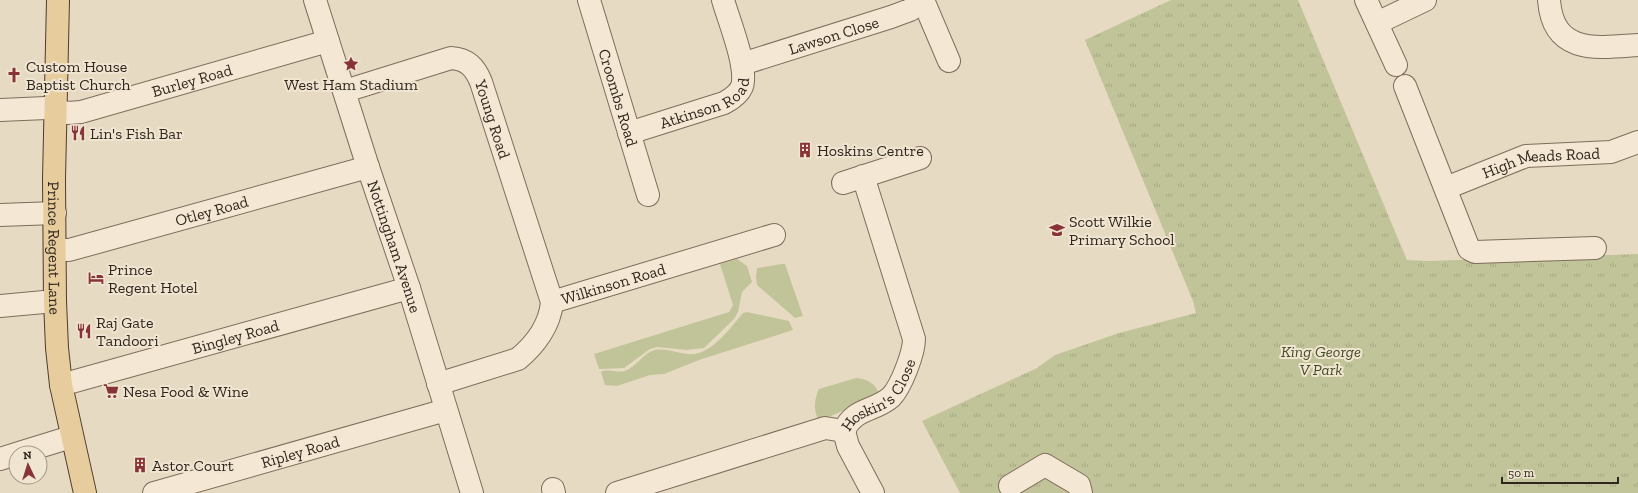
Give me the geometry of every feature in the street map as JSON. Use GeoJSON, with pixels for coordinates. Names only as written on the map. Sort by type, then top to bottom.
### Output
{"type":"FeatureCollection","features":[{"type":"Feature","properties":{"kind":"main road","name":"Prince Regent Lane"},"geometry":{"type":"LineString","coordinates":[[58,0],[55,110],[55,301],[61,385],[86,493]]}},
{"type":"Feature","properties":{"kind":"street","name":"Nottingham Avenue"},"geometry":{"type":"LineString","coordinates":[[315,0],[368,167],[409,288],[472,493]]}},
{"type":"Feature","properties":{"kind":"street","name":"Croombs Road"},"geometry":{"type":"LineString","coordinates":[[589,0],[648,195]]}},
{"type":"Feature","properties":{"kind":"street","name":"Atkinson Road"},"geometry":{"type":"LineString","coordinates":[[629,133],[731,99],[736,94],[744,82],[742,64],[723,0]]}},
{"type":"Feature","properties":{"kind":"street","name":"Lawson Close"},"geometry":{"type":"LineString","coordinates":[[742,64],[891,17],[910,10],[924,0],[948,60]]}},
{"type":"Feature","properties":{"kind":"street"},"geometry":{"type":"LineString","coordinates":[[1366,0],[1396,65]]}},
{"type":"Feature","properties":{"kind":"street"},"geometry":{"type":"LineString","coordinates":[[1377,22],[1425,0]]}},
{"type":"Feature","properties":{"kind":"street"},"geometry":{"type":"LineString","coordinates":[[1549,0],[1550,12],[1555,26],[1561,34],[1571,41],[1584,46],[1597,48],[1638,45]]}},
{"type":"Feature","properties":{"kind":"street","name":"Burley Road"},"geometry":{"type":"LineString","coordinates":[[0,110],[46,108],[68,113],[81,112],[328,41]]}},
{"type":"Feature","properties":{"kind":"street","name":"Young Road"},"geometry":{"type":"LineString","coordinates":[[345,91],[451,58],[460,59],[472,66],[481,82],[552,302]]}},
{"type":"Feature","properties":{"kind":"street"},"geometry":{"type":"LineString","coordinates":[[1405,86],[1469,249],[1475,252],[1595,248]]}},
{"type":"Feature","properties":{"kind":"street","name":"High Meads Road"},"geometry":{"type":"LineString","coordinates":[[1446,188],[1526,156],[1610,152],[1638,142]]}},
{"type":"Feature","properties":{"kind":"street"},"geometry":{"type":"LineString","coordinates":[[843,183],[920,158]]}},
{"type":"Feature","properties":{"kind":"street","name":"Otley Road"},"geometry":{"type":"LineString","coordinates":[[55,250],[69,250],[368,167]]}},
{"type":"Feature","properties":{"kind":"street","name":"Hoskin's Close"},"geometry":{"type":"LineString","coordinates":[[617,493],[825,428],[844,431],[852,417],[891,397],[912,356],[914,339],[863,176]]}},
{"type":"Feature","properties":{"kind":"street"},"geometry":{"type":"LineString","coordinates":[[0,215],[55,213]]}},
{"type":"Feature","properties":{"kind":"street","name":"Wilkinson Road"},"geometry":{"type":"LineString","coordinates":[[438,384],[518,359],[527,352],[540,335],[548,321],[552,302],[774,235]]}},
{"type":"Feature","properties":{"kind":"street","name":"Bingley Road"},"geometry":{"type":"LineString","coordinates":[[61,385],[409,288]]}},
{"type":"Feature","properties":{"kind":"street"},"geometry":{"type":"LineString","coordinates":[[0,306],[55,301]]}},
{"type":"Feature","properties":{"kind":"street","name":"Ripley Road"},"geometry":{"type":"LineString","coordinates":[[154,493],[446,410]]}},
{"type":"Feature","properties":{"kind":"street"},"geometry":{"type":"LineString","coordinates":[[844,431],[848,446],[873,493]]}},
{"type":"Feature","properties":{"kind":"street"},"geometry":{"type":"LineString","coordinates":[[44,445],[72,437]]}},
{"type":"Feature","properties":{"kind":"street"},"geometry":{"type":"LineString","coordinates":[[1010,486],[1045,465],[1079,485],[1081,493]]}},
{"type":"Feature","properties":{"kind":"green space","name":"King George V Park"},"geometry":{"type":"Polygon","coordinates":[[[1171,0],[1298,0],[1407,260],[1428,261],[1638,254],[1638,493],[960,493],[922,421],[1037,368],[1055,355],[1119,333],[1196,313],[1193,301],[1085,40],[1171,0]]]}},
{"type":"Feature","properties":{"kind":"green space"},"geometry":{"type":"Polygon","coordinates":[[[737,259],[747,266],[752,282],[742,292],[738,312],[734,319],[704,348],[687,350],[657,347],[650,349],[624,368],[599,369],[594,354],[729,312],[733,305],[720,264],[737,259]]]}},
{"type":"Feature","properties":{"kind":"green space"},"geometry":{"type":"Polygon","coordinates":[[[785,264],[803,316],[795,318],[757,285],[757,268],[785,264]]]}},
{"type":"Feature","properties":{"kind":"green space"},"geometry":{"type":"Polygon","coordinates":[[[747,312],[789,321],[793,330],[699,360],[664,374],[650,375],[617,386],[605,385],[601,372],[606,370],[625,371],[647,354],[655,350],[667,350],[688,354],[696,354],[704,351],[719,340],[743,313],[747,312]]]}},
{"type":"Feature","properties":{"kind":"green space"},"geometry":{"type":"Polygon","coordinates":[[[856,378],[864,379],[870,382],[879,393],[871,399],[819,421],[815,405],[819,389],[856,378]]]}},
{"type":"Feature","properties":{"kind":"place","name":"West Ham Stadium"},"geometry":{"type":"Point","coordinates":[351,64]}},
{"type":"Feature","properties":{"kind":"place","name":"Custom House Baptist Church"},"geometry":{"type":"Point","coordinates":[14,75]}},
{"type":"Feature","properties":{"kind":"place","name":"Lin's Fish Bar"},"geometry":{"type":"Point","coordinates":[78,133]}},
{"type":"Feature","properties":{"kind":"place","name":"Hoskins Centre"},"geometry":{"type":"Point","coordinates":[805,150]}},
{"type":"Feature","properties":{"kind":"place","name":"Scott Wilkie Primary School"},"geometry":{"type":"Point","coordinates":[1057,230]}},
{"type":"Feature","properties":{"kind":"place","name":"Prince Regent Hotel"},"geometry":{"type":"Point","coordinates":[96,278]}},
{"type":"Feature","properties":{"kind":"place","name":"Raj Gate Tandoori"},"geometry":{"type":"Point","coordinates":[84,331]}},
{"type":"Feature","properties":{"kind":"place","name":"Nesa Food & Wine"},"geometry":{"type":"Point","coordinates":[111,391]}},
{"type":"Feature","properties":{"kind":"place","name":"Astor Court"},"geometry":{"type":"Point","coordinates":[140,465]}}]}
